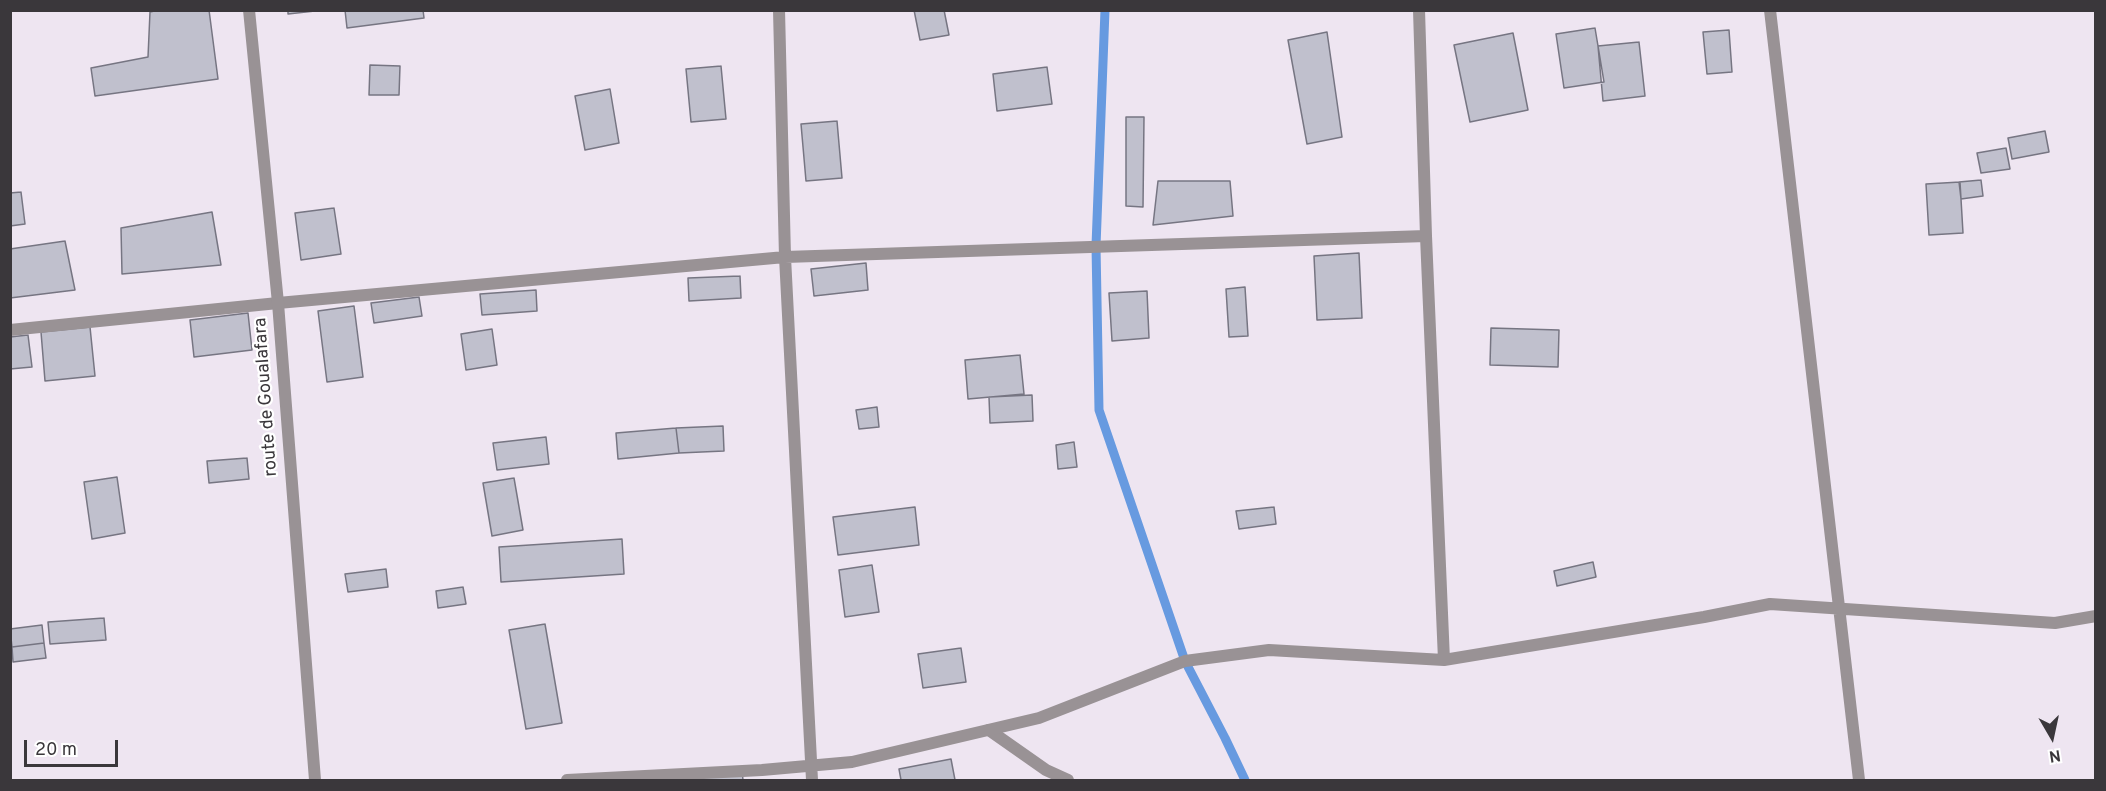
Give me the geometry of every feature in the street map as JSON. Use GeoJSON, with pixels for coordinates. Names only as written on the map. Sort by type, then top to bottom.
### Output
{"type":"FeatureCollection","features":[{"type":"Feature","properties":{"kind":"street","name":"route de Goualafara"},"geometry":{"type":"LineString","coordinates":[[249,10],[278,303],[315,780]]}},
{"type":"Feature","properties":{"kind":"street"},"geometry":{"type":"LineString","coordinates":[[779,10],[785,257],[812,780]]}},
{"type":"Feature","properties":{"kind":"street"},"geometry":{"type":"LineString","coordinates":[[1419,10],[1444,660]]}},
{"type":"Feature","properties":{"kind":"street"},"geometry":{"type":"LineString","coordinates":[[1770,10],[1859,780]]}},
{"type":"Feature","properties":{"kind":"street"},"geometry":{"type":"LineString","coordinates":[[10,330],[785,257],[1426,236]]}},
{"type":"Feature","properties":{"kind":"street"},"geometry":{"type":"LineString","coordinates":[[567,780],[762,770],[852,762],[1039,718],[1185,661],[1269,650],[1444,660],[1770,604],[2055,623],[2096,616]]}},
{"type":"Feature","properties":{"kind":"street"},"geometry":{"type":"LineString","coordinates":[[989,730],[1046,770],[1068,780]]}},
{"type":"Feature","properties":{"kind":"building"},"geometry":{"type":"Polygon","coordinates":[[[209,10],[218,79],[95,96],[91,68],[148,57],[150,12],[209,10]]]}},
{"type":"Feature","properties":{"kind":"building"},"geometry":{"type":"Polygon","coordinates":[[[288,10],[324,10],[288,14],[288,10]]]}},
{"type":"Feature","properties":{"kind":"building"},"geometry":{"type":"Polygon","coordinates":[[[345,10],[423,10],[424,18],[347,28],[345,10]]]}},
{"type":"Feature","properties":{"kind":"building"},"geometry":{"type":"Polygon","coordinates":[[[914,10],[944,10],[949,35],[920,40],[914,10]]]}},
{"type":"Feature","properties":{"kind":"building"},"geometry":{"type":"Polygon","coordinates":[[[1595,28],[1604,82],[1564,88],[1556,34],[1595,28]]]}},
{"type":"Feature","properties":{"kind":"building"},"geometry":{"type":"Polygon","coordinates":[[[1729,30],[1732,72],[1707,74],[1703,32],[1729,30]]]}},
{"type":"Feature","properties":{"kind":"building"},"geometry":{"type":"Polygon","coordinates":[[[1327,32],[1342,137],[1307,144],[1288,40],[1327,32]]]}},
{"type":"Feature","properties":{"kind":"building"},"geometry":{"type":"Polygon","coordinates":[[[1513,33],[1528,110],[1470,122],[1454,45],[1513,33]]]}},
{"type":"Feature","properties":{"kind":"building"},"geometry":{"type":"Polygon","coordinates":[[[1639,42],[1645,96],[1603,101],[1598,46],[1639,42]]]}},
{"type":"Feature","properties":{"kind":"building"},"geometry":{"type":"Polygon","coordinates":[[[370,65],[400,66],[399,95],[369,95],[370,65]]]}},
{"type":"Feature","properties":{"kind":"building"},"geometry":{"type":"Polygon","coordinates":[[[721,66],[726,119],[691,122],[686,69],[721,66]]]}},
{"type":"Feature","properties":{"kind":"building"},"geometry":{"type":"Polygon","coordinates":[[[1047,67],[1052,104],[997,111],[993,74],[1047,67]]]}},
{"type":"Feature","properties":{"kind":"building"},"geometry":{"type":"Polygon","coordinates":[[[610,89],[619,143],[585,150],[575,96],[610,89]]]}},
{"type":"Feature","properties":{"kind":"building"},"geometry":{"type":"Polygon","coordinates":[[[1126,117],[1144,117],[1143,207],[1126,206],[1126,117]]]}},
{"type":"Feature","properties":{"kind":"building"},"geometry":{"type":"Polygon","coordinates":[[[837,121],[842,178],[806,181],[801,124],[837,121]]]}},
{"type":"Feature","properties":{"kind":"building"},"geometry":{"type":"Polygon","coordinates":[[[2045,131],[2049,152],[2012,159],[2008,138],[2045,131]]]}},
{"type":"Feature","properties":{"kind":"building"},"geometry":{"type":"Polygon","coordinates":[[[2006,148],[2010,169],[1981,173],[1977,153],[2006,148]]]}},
{"type":"Feature","properties":{"kind":"building"},"geometry":{"type":"Polygon","coordinates":[[[1981,180],[1983,196],[1961,199],[1959,182],[1981,180]]]}},
{"type":"Feature","properties":{"kind":"building"},"geometry":{"type":"Polygon","coordinates":[[[1158,181],[1230,181],[1233,216],[1153,225],[1158,181]]]}},
{"type":"Feature","properties":{"kind":"building"},"geometry":{"type":"Polygon","coordinates":[[[1960,182],[1963,233],[1929,235],[1926,184],[1960,182]]]}},
{"type":"Feature","properties":{"kind":"building"},"geometry":{"type":"Polygon","coordinates":[[[21,192],[25,224],[10,226],[10,193],[21,192]]]}},
{"type":"Feature","properties":{"kind":"building"},"geometry":{"type":"Polygon","coordinates":[[[334,208],[341,254],[301,260],[295,213],[334,208]]]}},
{"type":"Feature","properties":{"kind":"building"},"geometry":{"type":"Polygon","coordinates":[[[212,212],[221,265],[122,274],[121,228],[212,212]]]}},
{"type":"Feature","properties":{"kind":"building"},"geometry":{"type":"Polygon","coordinates":[[[65,241],[75,290],[10,298],[10,249],[65,241]]]}},
{"type":"Feature","properties":{"kind":"building"},"geometry":{"type":"Polygon","coordinates":[[[1359,253],[1362,318],[1317,320],[1314,256],[1359,253]]]}},
{"type":"Feature","properties":{"kind":"building"},"geometry":{"type":"Polygon","coordinates":[[[866,263],[868,290],[814,296],[811,269],[866,263]]]}},
{"type":"Feature","properties":{"kind":"building"},"geometry":{"type":"Polygon","coordinates":[[[740,276],[741,298],[689,301],[688,278],[740,276]]]}},
{"type":"Feature","properties":{"kind":"building"},"geometry":{"type":"Polygon","coordinates":[[[1245,287],[1248,336],[1229,337],[1226,289],[1245,287]]]}},
{"type":"Feature","properties":{"kind":"building"},"geometry":{"type":"Polygon","coordinates":[[[536,290],[537,311],[482,315],[480,294],[536,290]]]}},
{"type":"Feature","properties":{"kind":"building"},"geometry":{"type":"Polygon","coordinates":[[[1147,291],[1149,338],[1112,341],[1109,293],[1147,291]]]}},
{"type":"Feature","properties":{"kind":"building"},"geometry":{"type":"Polygon","coordinates":[[[419,297],[422,316],[374,323],[371,303],[419,297]]]}},
{"type":"Feature","properties":{"kind":"building"},"geometry":{"type":"Polygon","coordinates":[[[354,306],[363,377],[327,382],[318,311],[354,306]]]}},
{"type":"Feature","properties":{"kind":"building"},"geometry":{"type":"Polygon","coordinates":[[[248,313],[252,350],[194,357],[190,320],[248,313]]]}},
{"type":"Feature","properties":{"kind":"building"},"geometry":{"type":"Polygon","coordinates":[[[90,327],[95,376],[45,381],[41,332],[90,327]]]}},
{"type":"Feature","properties":{"kind":"building"},"geometry":{"type":"Polygon","coordinates":[[[1491,328],[1559,330],[1558,367],[1490,365],[1491,328]]]}},
{"type":"Feature","properties":{"kind":"building"},"geometry":{"type":"Polygon","coordinates":[[[492,329],[497,365],[466,370],[461,334],[492,329]]]}},
{"type":"Feature","properties":{"kind":"building"},"geometry":{"type":"Polygon","coordinates":[[[28,335],[32,367],[10,369],[10,337],[28,335]]]}},
{"type":"Feature","properties":{"kind":"building"},"geometry":{"type":"Polygon","coordinates":[[[1020,355],[1024,394],[968,399],[965,360],[1020,355]]]}},
{"type":"Feature","properties":{"kind":"building"},"geometry":{"type":"Polygon","coordinates":[[[1032,395],[1033,421],[990,423],[989,397],[1032,395]]]}},
{"type":"Feature","properties":{"kind":"building"},"geometry":{"type":"Polygon","coordinates":[[[877,407],[879,427],[859,429],[856,410],[877,407]]]}},
{"type":"Feature","properties":{"kind":"building"},"geometry":{"type":"Polygon","coordinates":[[[723,426],[724,451],[679,453],[676,428],[723,426]]]}},
{"type":"Feature","properties":{"kind":"building"},"geometry":{"type":"Polygon","coordinates":[[[676,428],[679,453],[618,459],[616,433],[676,428]]]}},
{"type":"Feature","properties":{"kind":"building"},"geometry":{"type":"Polygon","coordinates":[[[546,437],[549,464],[497,470],[493,443],[546,437]]]}},
{"type":"Feature","properties":{"kind":"building"},"geometry":{"type":"Polygon","coordinates":[[[1074,442],[1077,467],[1058,469],[1056,445],[1074,442]]]}},
{"type":"Feature","properties":{"kind":"building"},"geometry":{"type":"Polygon","coordinates":[[[247,458],[249,479],[209,483],[207,461],[247,458]]]}},
{"type":"Feature","properties":{"kind":"building"},"geometry":{"type":"Polygon","coordinates":[[[117,477],[125,533],[92,539],[84,482],[117,477]]]}},
{"type":"Feature","properties":{"kind":"building"},"geometry":{"type":"Polygon","coordinates":[[[514,478],[523,530],[492,536],[483,483],[514,478]]]}},
{"type":"Feature","properties":{"kind":"building"},"geometry":{"type":"Polygon","coordinates":[[[915,507],[919,545],[838,555],[833,517],[915,507]]]}},
{"type":"Feature","properties":{"kind":"building"},"geometry":{"type":"Polygon","coordinates":[[[1274,507],[1276,524],[1239,529],[1236,511],[1274,507]]]}},
{"type":"Feature","properties":{"kind":"building"},"geometry":{"type":"Polygon","coordinates":[[[622,539],[624,574],[501,582],[499,547],[622,539]]]}},
{"type":"Feature","properties":{"kind":"building"},"geometry":{"type":"Polygon","coordinates":[[[1593,562],[1596,577],[1557,586],[1554,571],[1593,562]]]}},
{"type":"Feature","properties":{"kind":"building"},"geometry":{"type":"Polygon","coordinates":[[[872,565],[879,612],[845,617],[839,570],[872,565]]]}},
{"type":"Feature","properties":{"kind":"building"},"geometry":{"type":"Polygon","coordinates":[[[386,569],[388,587],[348,592],[345,574],[386,569]]]}},
{"type":"Feature","properties":{"kind":"building"},"geometry":{"type":"Polygon","coordinates":[[[463,587],[466,604],[438,608],[436,591],[463,587]]]}},
{"type":"Feature","properties":{"kind":"building"},"geometry":{"type":"Polygon","coordinates":[[[104,618],[106,640],[50,644],[48,622],[104,618]]]}},
{"type":"Feature","properties":{"kind":"building"},"geometry":{"type":"Polygon","coordinates":[[[545,624],[562,723],[526,729],[509,630],[545,624]]]}},
{"type":"Feature","properties":{"kind":"building"},"geometry":{"type":"Polygon","coordinates":[[[42,625],[44,643],[12,647],[10,629],[42,625]]]}},
{"type":"Feature","properties":{"kind":"building"},"geometry":{"type":"Polygon","coordinates":[[[44,643],[46,658],[13,662],[12,647],[44,643]]]}},
{"type":"Feature","properties":{"kind":"building"},"geometry":{"type":"Polygon","coordinates":[[[961,648],[966,682],[923,688],[918,654],[961,648]]]}},
{"type":"Feature","properties":{"kind":"building"},"geometry":{"type":"Polygon","coordinates":[[[951,759],[955,780],[901,780],[899,769],[951,759]]]}},
{"type":"Feature","properties":{"kind":"building"},"geometry":{"type":"Polygon","coordinates":[[[742,771],[743,780],[682,780],[681,776],[742,771]]]}},
{"type":"Feature","properties":{"kind":"waterway"},"geometry":{"type":"LineString","coordinates":[[1105,10],[1096,246],[1099,410],[1185,661],[1245,780]]}}]}
